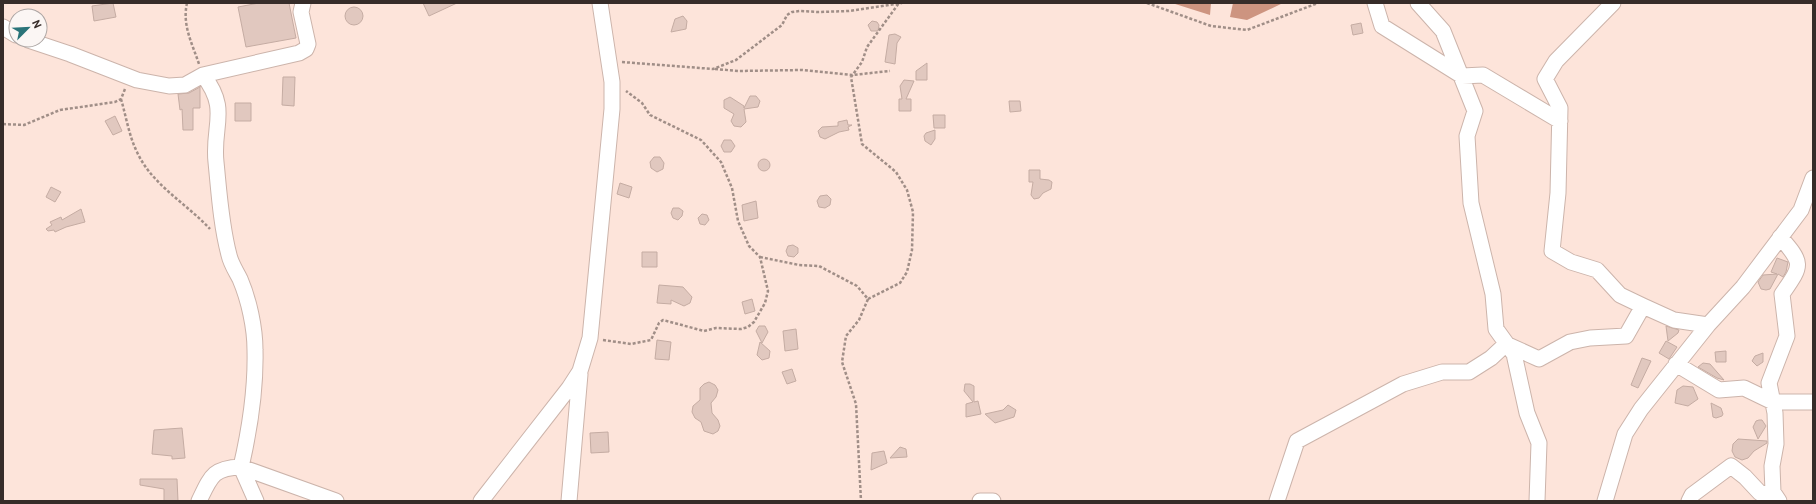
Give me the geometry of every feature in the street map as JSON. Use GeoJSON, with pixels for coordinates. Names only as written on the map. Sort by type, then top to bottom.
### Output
{"type":"FeatureCollection","features":[{"type":"Feature","properties":{"kind":"street"},"geometry":{"type":"LineString","coordinates":[[48,47],[137,80],[179,85],[191,82],[203,75],[292,56],[306,49],[308,44],[301,12],[303,3]]}},
{"type":"Feature","properties":{"kind":"street"},"geometry":{"type":"LineString","coordinates":[[569,501],[580,371],[590,338],[612,109],[612,82],[600,3]]}},
{"type":"Feature","properties":{"kind":"street"},"geometry":{"type":"LineString","coordinates":[[1375,3],[1382,26],[1462,76],[1483,75],[1560,121]]}},
{"type":"Feature","properties":{"kind":"street"},"geometry":{"type":"LineString","coordinates":[[1418,3],[1444,31],[1475,111],[1468,136],[1471,204],[1493,294],[1496,329],[1514,354],[1527,413],[1539,443],[1537,501]]}},
{"type":"Feature","properties":{"kind":"street"},"geometry":{"type":"LineString","coordinates":[[1613,3],[1556,61],[1545,79],[1560,108],[1558,193],[1552,251],[1571,262],[1598,270],[1620,295],[1643,306],[1674,320],[1708,325]]}},
{"type":"Feature","properties":{"kind":"street"},"geometry":{"type":"LineString","coordinates":[[203,75],[216,96],[219,110],[215,159],[224,231],[229,256],[240,280],[249,307],[255,348],[255,387],[250,429],[241,467],[256,501]]}},
{"type":"Feature","properties":{"kind":"street"},"geometry":{"type":"LineString","coordinates":[[1605,501],[1625,434],[1641,409],[1708,325],[1743,287],[1801,210],[1813,178]]}},
{"type":"Feature","properties":{"kind":"street"},"geometry":{"type":"LineString","coordinates":[[1689,501],[1692,495],[1731,466],[1745,477],[1760,494],[1776,496],[1772,466],[1776,444],[1775,414],[1769,383],[1787,336],[1782,294],[1797,272],[1796,255],[1780,237]]}},
{"type":"Feature","properties":{"kind":"street"},"geometry":{"type":"LineString","coordinates":[[1506,344],[1539,359],[1570,342],[1590,338],[1626,336],[1643,306]]}},
{"type":"Feature","properties":{"kind":"street"},"geometry":{"type":"LineString","coordinates":[[1277,501],[1297,442],[1403,384],[1442,372],[1469,372],[1491,358],[1506,344]]}},
{"type":"Feature","properties":{"kind":"street"},"geometry":{"type":"LineString","coordinates":[[1676,364],[1719,390],[1744,388],[1773,402],[1813,402]]}},
{"type":"Feature","properties":{"kind":"street"},"geometry":{"type":"LineString","coordinates":[[481,501],[569,388],[580,371]]}},
{"type":"Feature","properties":{"kind":"street"},"geometry":{"type":"LineString","coordinates":[[199,501],[215,473],[225,468],[241,467],[336,501]]}},
{"type":"Feature","properties":{"kind":"street"},"geometry":{"type":"LineString","coordinates":[[980,501],[993,501]]}},
{"type":"Feature","properties":{"kind":"path"},"geometry":{"type":"LineString","coordinates":[[187,3],[184,16],[186,26],[203,75]]}},
{"type":"Feature","properties":{"kind":"path"},"geometry":{"type":"LineString","coordinates":[[713,69],[736,60],[782,25],[787,15],[792,12],[848,11],[900,3]]}},
{"type":"Feature","properties":{"kind":"path"},"geometry":{"type":"LineString","coordinates":[[861,501],[856,404],[842,362],[846,336],[859,320],[868,299],[900,283],[907,272],[912,250],[913,212],[907,190],[896,172],[862,144],[851,81],[852,75],[860,66],[866,47],[900,3]]}},
{"type":"Feature","properties":{"kind":"path"},"geometry":{"type":"LineString","coordinates":[[1147,3],[1211,26],[1247,30],[1318,3]]}},
{"type":"Feature","properties":{"kind":"path"},"geometry":{"type":"LineString","coordinates":[[608,59],[628,63],[738,72],[802,70],[852,75],[890,71]]}},
{"type":"Feature","properties":{"kind":"path"},"geometry":{"type":"LineString","coordinates":[[137,80],[126,85],[121,99],[136,151],[145,166],[158,182],[204,222],[214,234]]}},
{"type":"Feature","properties":{"kind":"path"},"geometry":{"type":"LineString","coordinates":[[590,338],[622,344],[647,341],[652,338],[659,323],[663,320],[704,331],[716,328],[741,329],[748,327],[754,322],[765,303],[768,291],[760,257],[749,246],[743,234],[738,221],[732,188],[716,153],[701,140],[691,134],[677,129],[650,115],[642,103],[612,82]]}},
{"type":"Feature","properties":{"kind":"path"},"geometry":{"type":"LineString","coordinates":[[3,124],[24,125],[45,114],[60,110],[110,103],[121,99]]}},
{"type":"Feature","properties":{"kind":"path"},"geometry":{"type":"LineString","coordinates":[[760,257],[800,265],[819,266],[857,286],[868,299]]}},
{"type":"Feature","properties":{"kind":"shaded area"},"geometry":{"type":"Polygon","coordinates":[[[1172,3],[1211,3],[1210,15],[1172,3]]]}},
{"type":"Feature","properties":{"kind":"shaded area"},"geometry":{"type":"Polygon","coordinates":[[[1233,3],[1283,3],[1247,20],[1230,17],[1233,3]]]}},
{"type":"Feature","properties":{"kind":"building"},"geometry":{"type":"Polygon","coordinates":[[[113,3],[116,17],[94,21],[92,6],[113,3]]]}},
{"type":"Feature","properties":{"kind":"building"},"geometry":{"type":"Polygon","coordinates":[[[259,3],[289,3],[296,38],[246,47],[238,7],[259,3]]]}},
{"type":"Feature","properties":{"kind":"building"},"geometry":{"type":"Polygon","coordinates":[[[423,3],[457,3],[429,16],[423,3]]]}},
{"type":"Feature","properties":{"kind":"building"},"geometry":{"type":"Polygon","coordinates":[[[354,7],[360,10],[363,16],[360,22],[354,25],[348,22],[345,16],[348,10],[354,7]]]}},
{"type":"Feature","properties":{"kind":"building"},"geometry":{"type":"Polygon","coordinates":[[[683,16],[687,21],[686,29],[671,32],[675,19],[683,16]]]}},
{"type":"Feature","properties":{"kind":"building"},"geometry":{"type":"Polygon","coordinates":[[[872,21],[877,22],[879,25],[878,31],[871,31],[868,25],[872,21]]]}},
{"type":"Feature","properties":{"kind":"building"},"geometry":{"type":"Polygon","coordinates":[[[1361,23],[1363,33],[1353,35],[1351,25],[1361,23]]]}},
{"type":"Feature","properties":{"kind":"building"},"geometry":{"type":"Polygon","coordinates":[[[895,34],[901,37],[897,43],[895,64],[885,62],[889,35],[895,34]]]}},
{"type":"Feature","properties":{"kind":"building"},"geometry":{"type":"Polygon","coordinates":[[[927,63],[927,80],[916,80],[916,71],[927,63]]]}},
{"type":"Feature","properties":{"kind":"building"},"geometry":{"type":"Polygon","coordinates":[[[283,77],[295,77],[294,106],[282,105],[283,77]]]}},
{"type":"Feature","properties":{"kind":"building"},"geometry":{"type":"Polygon","coordinates":[[[904,80],[914,81],[906,99],[911,99],[911,111],[899,111],[899,99],[902,99],[900,86],[904,80]]]}},
{"type":"Feature","properties":{"kind":"building"},"geometry":{"type":"Polygon","coordinates":[[[200,87],[200,108],[193,108],[193,130],[183,130],[182,109],[180,110],[178,94],[189,93],[200,87]]]}},
{"type":"Feature","properties":{"kind":"building"},"geometry":{"type":"Polygon","coordinates":[[[750,96],[756,96],[760,101],[758,107],[744,109],[746,122],[741,127],[734,126],[731,121],[734,114],[724,108],[724,100],[730,97],[744,106],[744,108],[750,96]]]}},
{"type":"Feature","properties":{"kind":"building"},"geometry":{"type":"Polygon","coordinates":[[[1009,101],[1020,101],[1021,111],[1010,112],[1009,101]]]}},
{"type":"Feature","properties":{"kind":"building"},"geometry":{"type":"Polygon","coordinates":[[[235,103],[251,103],[251,121],[235,121],[235,103]]]}},
{"type":"Feature","properties":{"kind":"building"},"geometry":{"type":"Polygon","coordinates":[[[933,115],[945,115],[945,128],[934,128],[933,115]]]}},
{"type":"Feature","properties":{"kind":"building"},"geometry":{"type":"Polygon","coordinates":[[[115,116],[122,131],[113,135],[105,121],[115,116]]]}},
{"type":"Feature","properties":{"kind":"building"},"geometry":{"type":"Polygon","coordinates":[[[847,120],[848,125],[852,125],[848,127],[849,130],[839,132],[825,139],[820,137],[818,131],[822,127],[838,126],[838,122],[847,120]]]}},
{"type":"Feature","properties":{"kind":"building"},"geometry":{"type":"Polygon","coordinates":[[[935,130],[935,139],[931,145],[925,141],[924,136],[926,133],[935,130]]]}},
{"type":"Feature","properties":{"kind":"building"},"geometry":{"type":"Polygon","coordinates":[[[724,140],[731,140],[735,146],[731,152],[724,152],[721,146],[724,140]]]}},
{"type":"Feature","properties":{"kind":"building"},"geometry":{"type":"Polygon","coordinates":[[[654,157],[660,157],[664,163],[663,169],[657,172],[651,168],[650,162],[654,157]]]}},
{"type":"Feature","properties":{"kind":"building"},"geometry":{"type":"Polygon","coordinates":[[[762,159],[766,159],[770,165],[766,171],[762,171],[758,167],[758,163],[762,159]]]}},
{"type":"Feature","properties":{"kind":"building"},"geometry":{"type":"Polygon","coordinates":[[[1029,170],[1040,170],[1040,179],[1049,180],[1052,182],[1051,189],[1043,193],[1039,198],[1034,199],[1031,195],[1033,182],[1029,182],[1029,170]]]}},
{"type":"Feature","properties":{"kind":"building"},"geometry":{"type":"Polygon","coordinates":[[[620,183],[632,187],[629,198],[617,194],[620,183]]]}},
{"type":"Feature","properties":{"kind":"building"},"geometry":{"type":"Polygon","coordinates":[[[51,187],[61,192],[55,202],[46,197],[51,187]]]}},
{"type":"Feature","properties":{"kind":"building"},"geometry":{"type":"Polygon","coordinates":[[[827,195],[831,199],[830,205],[825,208],[819,207],[817,201],[820,196],[827,195]]]}},
{"type":"Feature","properties":{"kind":"building"},"geometry":{"type":"Polygon","coordinates":[[[756,201],[758,218],[744,221],[742,205],[756,201]]]}},
{"type":"Feature","properties":{"kind":"building"},"geometry":{"type":"Polygon","coordinates":[[[673,208],[679,208],[683,211],[682,216],[678,220],[673,218],[671,213],[673,208]]]}},
{"type":"Feature","properties":{"kind":"building"},"geometry":{"type":"Polygon","coordinates":[[[81,209],[85,222],[66,227],[55,232],[54,230],[48,231],[46,229],[52,225],[50,222],[61,217],[62,220],[81,209]]]}},
{"type":"Feature","properties":{"kind":"building"},"geometry":{"type":"Polygon","coordinates":[[[702,214],[707,215],[709,220],[705,225],[700,224],[698,218],[702,214]]]}},
{"type":"Feature","properties":{"kind":"building"},"geometry":{"type":"Polygon","coordinates":[[[793,245],[798,248],[798,253],[794,257],[788,256],[786,251],[788,246],[793,245]]]}},
{"type":"Feature","properties":{"kind":"building"},"geometry":{"type":"Polygon","coordinates":[[[642,252],[657,252],[657,267],[642,267],[642,252]]]}},
{"type":"Feature","properties":{"kind":"building"},"geometry":{"type":"Polygon","coordinates":[[[1777,258],[1788,262],[1786,272],[1783,277],[1778,274],[1770,289],[1761,289],[1758,282],[1763,275],[1777,274],[1771,272],[1777,258]]]}},
{"type":"Feature","properties":{"kind":"building"},"geometry":{"type":"Polygon","coordinates":[[[659,285],[683,287],[692,297],[690,303],[684,306],[671,300],[671,304],[657,303],[659,285]]]}},
{"type":"Feature","properties":{"kind":"building"},"geometry":{"type":"Polygon","coordinates":[[[752,299],[755,311],[745,314],[742,302],[752,299]]]}},
{"type":"Feature","properties":{"kind":"building"},"geometry":{"type":"Polygon","coordinates":[[[759,326],[765,326],[768,332],[762,343],[756,331],[759,326]]]}},
{"type":"Feature","properties":{"kind":"building"},"geometry":{"type":"Polygon","coordinates":[[[1666,326],[1679,330],[1678,333],[1668,341],[1666,326]]]}},
{"type":"Feature","properties":{"kind":"building"},"geometry":{"type":"Polygon","coordinates":[[[796,329],[798,349],[785,351],[783,331],[796,329]]]}},
{"type":"Feature","properties":{"kind":"building"},"geometry":{"type":"Polygon","coordinates":[[[657,340],[671,342],[669,360],[655,359],[657,340]]]}},
{"type":"Feature","properties":{"kind":"building"},"geometry":{"type":"Polygon","coordinates":[[[1666,341],[1677,347],[1669,359],[1659,353],[1666,341]]]}},
{"type":"Feature","properties":{"kind":"building"},"geometry":{"type":"Polygon","coordinates":[[[760,342],[770,351],[769,358],[762,360],[757,355],[760,342]]]}},
{"type":"Feature","properties":{"kind":"building"},"geometry":{"type":"Polygon","coordinates":[[[1726,351],[1726,362],[1716,362],[1715,352],[1726,351]]]}},
{"type":"Feature","properties":{"kind":"building"},"geometry":{"type":"Polygon","coordinates":[[[1763,353],[1763,362],[1757,366],[1752,361],[1755,356],[1763,353]]]}},
{"type":"Feature","properties":{"kind":"building"},"geometry":{"type":"Polygon","coordinates":[[[1642,358],[1651,361],[1638,388],[1631,385],[1642,358]]]}},
{"type":"Feature","properties":{"kind":"building"},"geometry":{"type":"Polygon","coordinates":[[[1703,363],[1710,364],[1724,380],[1717,378],[1698,367],[1703,363]]]}},
{"type":"Feature","properties":{"kind":"building"},"geometry":{"type":"Polygon","coordinates":[[[792,369],[796,381],[787,384],[782,372],[792,369]]]}},
{"type":"Feature","properties":{"kind":"building"},"geometry":{"type":"Polygon","coordinates":[[[709,382],[715,385],[718,390],[716,397],[711,403],[712,413],[718,420],[720,426],[718,431],[713,434],[704,431],[701,422],[695,418],[692,412],[693,406],[700,400],[700,388],[709,382]]]}},
{"type":"Feature","properties":{"kind":"building"},"geometry":{"type":"Polygon","coordinates":[[[965,384],[974,386],[974,402],[978,401],[981,414],[966,417],[966,404],[973,402],[964,391],[965,384]]]}},
{"type":"Feature","properties":{"kind":"building"},"geometry":{"type":"Polygon","coordinates":[[[1683,386],[1693,387],[1698,399],[1688,406],[1675,403],[1677,390],[1683,386]]]}},
{"type":"Feature","properties":{"kind":"building"},"geometry":{"type":"Polygon","coordinates":[[[1711,403],[1721,408],[1723,414],[1722,416],[1716,418],[1713,417],[1711,403]]]}},
{"type":"Feature","properties":{"kind":"building"},"geometry":{"type":"Polygon","coordinates":[[[1008,405],[1016,410],[1014,417],[995,423],[985,414],[1003,410],[1008,405]]]}},
{"type":"Feature","properties":{"kind":"building"},"geometry":{"type":"Polygon","coordinates":[[[1762,420],[1766,426],[1758,439],[1753,427],[1756,421],[1762,420]]]}},
{"type":"Feature","properties":{"kind":"building"},"geometry":{"type":"Polygon","coordinates":[[[182,428],[185,458],[172,459],[172,456],[152,454],[154,430],[182,428]]]}},
{"type":"Feature","properties":{"kind":"building"},"geometry":{"type":"Polygon","coordinates":[[[608,432],[609,452],[591,453],[590,433],[608,432]]]}},
{"type":"Feature","properties":{"kind":"building"},"geometry":{"type":"Polygon","coordinates":[[[1738,439],[1767,441],[1767,443],[1754,451],[1748,458],[1742,460],[1735,457],[1732,451],[1733,444],[1738,439]]]}},
{"type":"Feature","properties":{"kind":"building"},"geometry":{"type":"Polygon","coordinates":[[[900,447],[906,449],[907,457],[890,458],[900,447]]]}},
{"type":"Feature","properties":{"kind":"building"},"geometry":{"type":"Polygon","coordinates":[[[884,451],[887,463],[871,470],[872,453],[884,451]]]}},
{"type":"Feature","properties":{"kind":"building"},"geometry":{"type":"Polygon","coordinates":[[[140,479],[177,479],[178,501],[164,501],[164,489],[140,485],[140,479]]]}}]}
